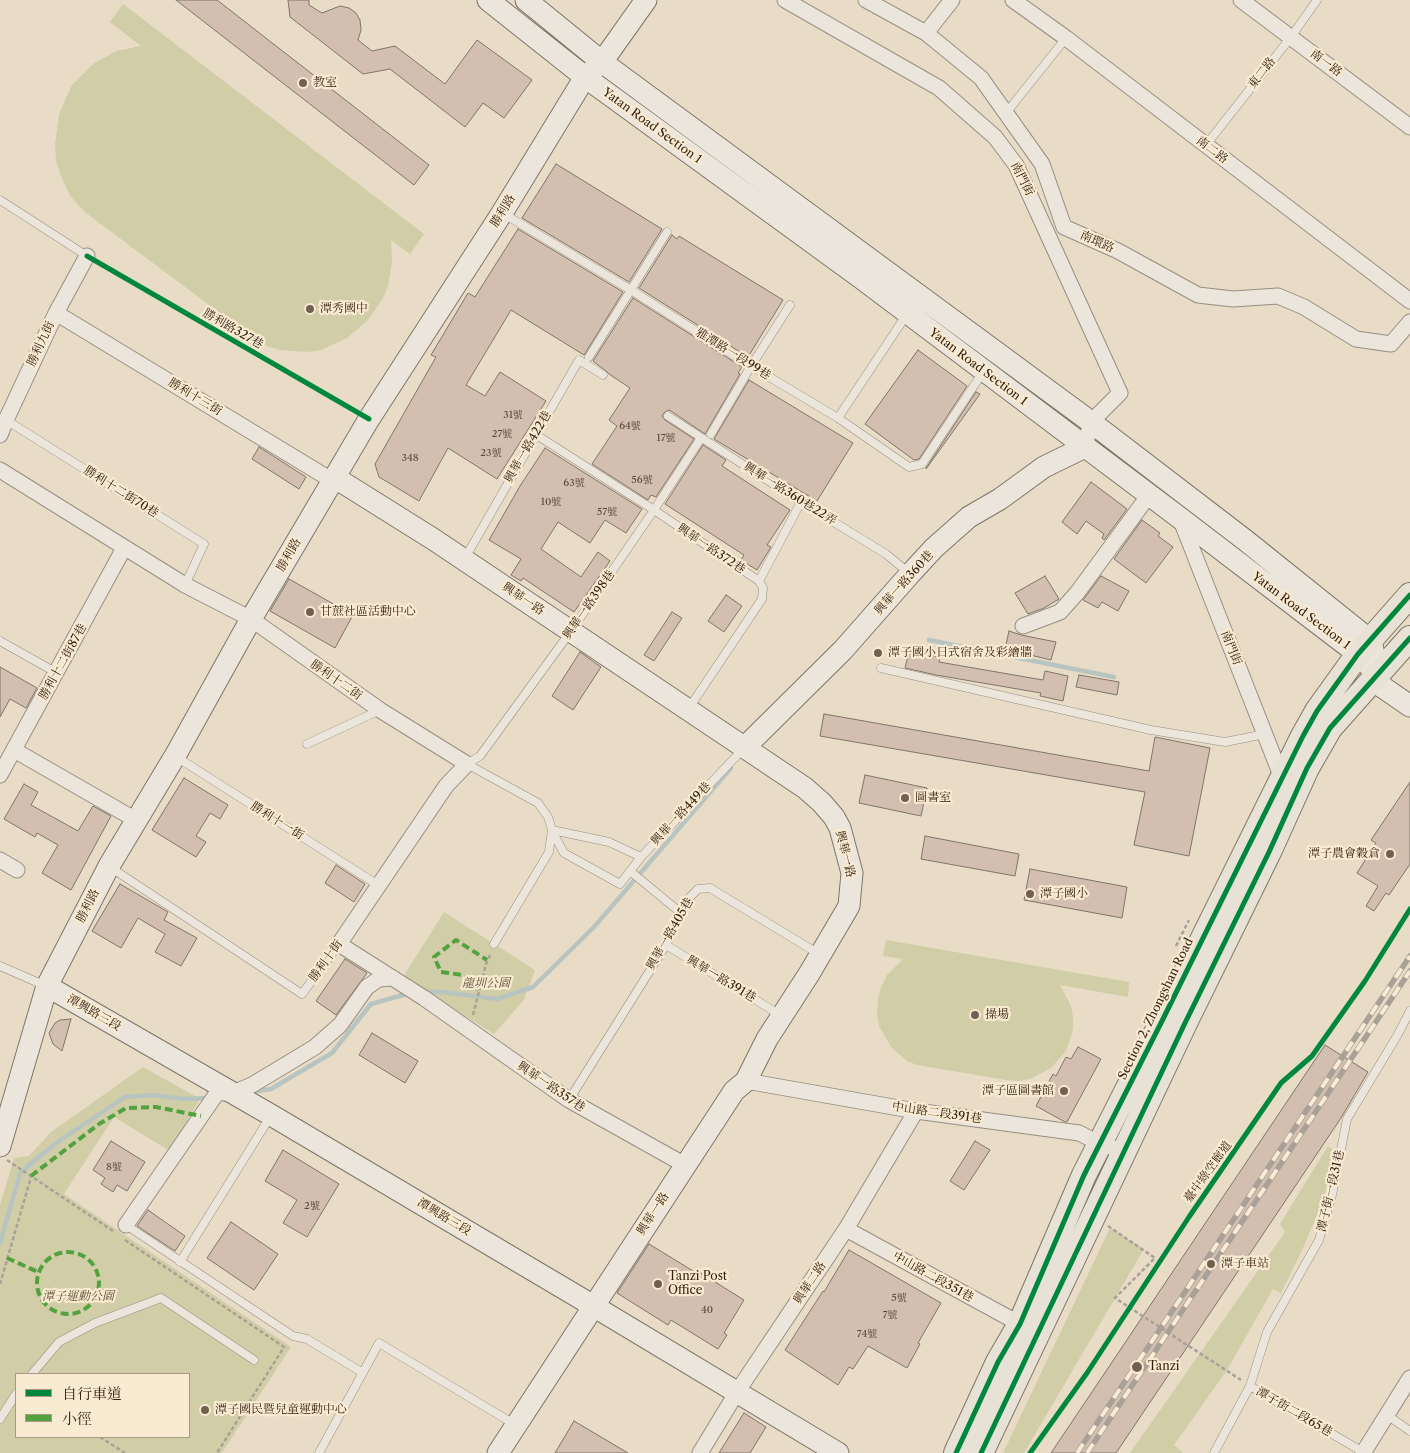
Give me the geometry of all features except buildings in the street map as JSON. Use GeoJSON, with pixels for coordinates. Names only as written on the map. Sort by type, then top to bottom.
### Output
{"type":"FeatureCollection","features":[{"type":"Feature","properties":{"kind":"main road","name":"Section 2, Zhongshan Road"},"geometry":{"type":"LineString","coordinates":[[956,1453],[998,1362],[1020,1324],[1084,1175],[1303,736],[1317,711],[1365,648],[1410,595]]}},
{"type":"Feature","properties":{"kind":"main road"},"geometry":{"type":"LineString","coordinates":[[981,1453],[1181,1032],[1269,852],[1307,768],[1330,728],[1410,638]]}},
{"type":"Feature","properties":{"kind":"street","name":"Yatan Road Section 1"},"geometry":{"type":"LineString","coordinates":[[488,0],[585,76],[913,305],[1091,422],[1245,540],[1365,648],[1378,675],[1381,686],[1410,706]]}},
{"type":"Feature","properties":{"kind":"street","name":"Yatan Road Section 1"},"geometry":{"type":"LineString","coordinates":[[526,0],[602,62],[913,305],[984,371],[1180,518],[1365,648]]}},
{"type":"Feature","properties":{"kind":"street","name":"勝利路"},"geometry":{"type":"LineString","coordinates":[[2,1134],[47,986],[109,866],[175,756],[251,620],[374,411],[502,213],[585,76],[602,62],[646,0]]}},
{"type":"Feature","properties":{"kind":"street","name":"南門街"},"geometry":{"type":"LineString","coordinates":[[785,0],[939,88],[995,137],[1016,165],[1120,392],[1091,422]]}},
{"type":"Feature","properties":{"kind":"street","name":"南環路"},"geometry":{"type":"LineString","coordinates":[[866,0],[926,33],[981,78],[1042,164],[1064,227],[1118,251],[1198,295],[1233,299],[1278,296],[1304,307],[1356,339],[1391,344],[1410,322]]}},
{"type":"Feature","properties":{"kind":"street"},"geometry":{"type":"LineString","coordinates":[[926,33],[952,0]]}},
{"type":"Feature","properties":{"kind":"street","name":"南二路"},"geometry":{"type":"LineString","coordinates":[[1013,0],[1066,38],[1410,301]]}},
{"type":"Feature","properties":{"kind":"street","name":"南一路"},"geometry":{"type":"LineString","coordinates":[[1241,0],[1410,127]]}},
{"type":"Feature","properties":{"kind":"street","name":"勝利九街"},"geometry":{"type":"LineString","coordinates":[[0,435],[3,418],[87,256]]}},
{"type":"Feature","properties":{"kind":"street","name":"勝利十三街"},"geometry":{"type":"LineString","coordinates":[[56,313],[328,478],[334,477]]}},
{"type":"Feature","properties":{"kind":"street"},"geometry":{"type":"LineString","coordinates":[[1085,447],[1091,422]]}},
{"type":"Feature","properties":{"kind":"street","name":"興華一路360巷"},"geometry":{"type":"LineString","coordinates":[[745,746],[843,650],[934,548],[969,517],[1000,499],[1044,467],[1085,447]]}},
{"type":"Feature","properties":{"kind":"street","name":"勝利十二街"},"geometry":{"type":"LineString","coordinates":[[0,470],[185,585],[251,620],[380,710],[468,764]]}},
{"type":"Feature","properties":{"kind":"street","name":"興華一路"},"geometry":{"type":"LineString","coordinates":[[334,477],[434,539],[805,788],[834,817],[840,828],[852,873],[849,906],[821,955],[767,1039],[746,1081],[734,1091],[498,1453]]}},
{"type":"Feature","properties":{"kind":"street"},"geometry":{"type":"LineString","coordinates":[[1023,626],[1060,612],[1077,593],[1149,495]]}},
{"type":"Feature","properties":{"kind":"street","name":"南門街"},"geometry":{"type":"LineString","coordinates":[[1180,518],[1282,778]]}},
{"type":"Feature","properties":{"kind":"street","name":"勝利十二街87巷"},"geometry":{"type":"LineString","coordinates":[[0,775],[124,548]]}},
{"type":"Feature","properties":{"kind":"street"},"geometry":{"type":"LineString","coordinates":[[14,750],[136,820]]}},
{"type":"Feature","properties":{"kind":"street","name":"勝利十街"},"geometry":{"type":"LineString","coordinates":[[339,944],[446,786],[468,764]]}},
{"type":"Feature","properties":{"kind":"street"},"geometry":{"type":"LineString","coordinates":[[0,860],[17,870]]}},
{"type":"Feature","properties":{"kind":"street"},"geometry":{"type":"LineString","coordinates":[[339,944],[392,978]]}},
{"type":"Feature","properties":{"kind":"street"},"geometry":{"type":"LineString","coordinates":[[126,1225],[208,1106],[252,1085],[314,1047],[340,1025],[367,987],[379,979],[392,978]]}},
{"type":"Feature","properties":{"kind":"street","name":"興華一路357巷"},"geometry":{"type":"LineString","coordinates":[[392,978],[424,998],[569,1100],[685,1166]]}},
{"type":"Feature","properties":{"kind":"street","name":"潭興路三段"},"geometry":{"type":"LineString","coordinates":[[47,986],[594,1306],[838,1453]]}},
{"type":"Feature","properties":{"kind":"street","name":"中山路二段391巷"},"geometry":{"type":"LineString","coordinates":[[746,1081],[916,1111],[1079,1133],[1101,1144],[1125,1152]]}},
{"type":"Feature","properties":{"kind":"street","name":"興華二路"},"geometry":{"type":"LineString","coordinates":[[700,1453],[737,1392],[846,1229],[916,1111]]}},
{"type":"Feature","properties":{"kind":"street","name":"中山路二段351巷"},"geometry":{"type":"LineString","coordinates":[[846,1229],[1020,1324]]}},
{"type":"Feature","properties":{"kind":"street"},"geometry":{"type":"LineString","coordinates":[[1363,1453],[1410,1378]]}},
{"type":"Feature","properties":{"kind":"lane","name":"東二路"},"geometry":{"type":"LineString","coordinates":[[1206,146],[1291,37],[1317,0]]}},
{"type":"Feature","properties":{"kind":"lane"},"geometry":{"type":"LineString","coordinates":[[1006,113],[1066,38]]}},
{"type":"Feature","properties":{"kind":"lane"},"geometry":{"type":"LineString","coordinates":[[0,200],[87,256]]}},
{"type":"Feature","properties":{"kind":"lane","name":"雅潭路一段99巷"},"geometry":{"type":"LineString","coordinates":[[502,213],[838,418],[909,467],[922,464],[984,371]]}},
{"type":"Feature","properties":{"kind":"lane"},"geometry":{"type":"LineString","coordinates":[[589,356],[667,232]]}},
{"type":"Feature","properties":{"kind":"lane"},"geometry":{"type":"LineString","coordinates":[[711,434],[790,305]]}},
{"type":"Feature","properties":{"kind":"lane"},"geometry":{"type":"LineString","coordinates":[[838,418],[913,305]]}},
{"type":"Feature","properties":{"kind":"lane","name":"興華一路422巷"},"geometry":{"type":"LineString","coordinates":[[464,560],[579,360],[603,375]]}},
{"type":"Feature","properties":{"kind":"lane","name":"興華一路360巷22弄"},"geometry":{"type":"LineString","coordinates":[[668,416],[801,502],[886,554],[910,574]]}},
{"type":"Feature","properties":{"kind":"lane","name":"勝利十二街70巷"},"geometry":{"type":"LineString","coordinates":[[3,418],[204,544],[185,585]]}},
{"type":"Feature","properties":{"kind":"lane","name":"興華一路372巷"},"geometry":{"type":"LineString","coordinates":[[535,434],[654,510],[759,581],[763,588],[762,599],[688,709]]}},
{"type":"Feature","properties":{"kind":"lane","name":"興華一路398巷"},"geometry":{"type":"LineString","coordinates":[[468,764],[480,756],[570,631],[654,510],[701,438]]}},
{"type":"Feature","properties":{"kind":"lane"},"geometry":{"type":"LineString","coordinates":[[759,581],[801,502]]}},
{"type":"Feature","properties":{"kind":"lane"},"geometry":{"type":"LineString","coordinates":[[0,641],[57,673]]}},
{"type":"Feature","properties":{"kind":"lane"},"geometry":{"type":"LineString","coordinates":[[881,668],[1151,730],[1225,742],[1265,734]]}},
{"type":"Feature","properties":{"kind":"lane"},"geometry":{"type":"LineString","coordinates":[[308,744],[380,710]]}},
{"type":"Feature","properties":{"kind":"lane","name":"興華一路449巷"},"geometry":{"type":"LineString","coordinates":[[620,884],[632,873],[641,857],[745,746]]}},
{"type":"Feature","properties":{"kind":"lane","name":"勝利十一街"},"geometry":{"type":"LineString","coordinates":[[175,756],[378,885]]}},
{"type":"Feature","properties":{"kind":"lane","name":"勝利十二街"},"geometry":{"type":"LineString","coordinates":[[468,764],[538,803],[548,817],[552,830],[564,853],[620,884]]}},
{"type":"Feature","properties":{"kind":"lane"},"geometry":{"type":"LineString","coordinates":[[494,944],[549,852],[552,830],[609,842],[641,857]]}},
{"type":"Feature","properties":{"kind":"lane","name":"勝利十街"},"geometry":{"type":"LineString","coordinates":[[109,866],[302,994],[339,944]]}},
{"type":"Feature","properties":{"kind":"lane"},"geometry":{"type":"LineString","coordinates":[[632,873],[681,913]]}},
{"type":"Feature","properties":{"kind":"lane","name":"興華一路405巷"},"geometry":{"type":"LineString","coordinates":[[569,1100],[666,944],[688,898],[698,889],[710,888],[821,955]]}},
{"type":"Feature","properties":{"kind":"lane","name":"興華一路391巷"},"geometry":{"type":"LineString","coordinates":[[666,944],[777,1013]]}},
{"type":"Feature","properties":{"kind":"lane"},"geometry":{"type":"LineString","coordinates":[[0,966],[47,986]]}},
{"type":"Feature","properties":{"kind":"lane","name":"潭子街一段31巷"},"geometry":{"type":"LineString","coordinates":[[1214,1453],[1250,1386],[1267,1332],[1320,1240],[1332,1195],[1347,1120],[1410,1011]]}},
{"type":"Feature","properties":{"kind":"lane"},"geometry":{"type":"LineString","coordinates":[[180,1262],[272,1116]]}},
{"type":"Feature","properties":{"kind":"lane"},"geometry":{"type":"LineString","coordinates":[[126,1225],[293,1336],[306,1339],[363,1373]]}},
{"type":"Feature","properties":{"kind":"lane"},"geometry":{"type":"LineString","coordinates":[[33,1373],[59,1342],[95,1323],[161,1298],[254,1360]]}},
{"type":"Feature","properties":{"kind":"lane"},"geometry":{"type":"LineString","coordinates":[[318,1453],[379,1343],[516,1425]]}},
{"type":"Feature","properties":{"kind":"lane","name":"潭子街二段65巷"},"geometry":{"type":"LineString","coordinates":[[1250,1386],[1363,1453]]}},
{"type":"Feature","properties":{"kind":"lane"},"geometry":{"type":"LineString","coordinates":[[0,1420],[15,1396]]}},
{"type":"Feature","properties":{"kind":"lane"},"geometry":{"type":"LineString","coordinates":[[1386,1415],[1410,1431]]}},
{"type":"Feature","properties":{"kind":"path"},"geometry":{"type":"LineString","coordinates":[[1176,946],[1190,918]]}},
{"type":"Feature","properties":{"kind":"path"},"geometry":{"type":"LineString","coordinates":[[476,1003],[486,964],[494,944]]}},
{"type":"Feature","properties":{"kind":"path"},"geometry":{"type":"LineString","coordinates":[[0,1284],[30,1176],[18,1167]]}},
{"type":"Feature","properties":{"kind":"path"},"geometry":{"type":"LineString","coordinates":[[1104,1224],[1155,1258],[1115,1298],[1250,1386]]}},
{"type":"Feature","properties":{"kind":"path"},"geometry":{"type":"LineString","coordinates":[[1129,1311],[1134,1303]]}},
{"type":"Feature","properties":{"kind":"path"},"geometry":{"type":"LineString","coordinates":[[102,1438],[125,1453]]}},
{"type":"Feature","properties":{"kind":"green space"},"geometry":{"type":"Polygon","coordinates":[[[123,4],[424,234],[410,254],[391,240],[392,261],[388,287],[382,300],[367,321],[347,338],[321,350],[307,352],[280,350],[267,346],[248,334],[86,213],[70,196],[56,160],[55,145],[59,114],[72,85],[93,64],[116,51],[141,46],[110,22],[123,4]]]}},
{"type":"Feature","properties":{"kind":"green space","name":"龍圳公園"},"geometry":{"type":"Polygon","coordinates":[[[444,912],[535,970],[524,1000],[494,1034],[403,977],[444,912]]]}},
{"type":"Feature","properties":{"kind":"green space"},"geometry":{"type":"Polygon","coordinates":[[[886,940],[1129,982],[1128,997],[1060,985],[1071,1006],[1073,1017],[1073,1029],[1070,1040],[1066,1051],[1051,1068],[1030,1079],[1006,1080],[917,1065],[907,1061],[891,1047],[879,1026],[877,1013],[881,987],[887,975],[903,959],[883,956],[886,940]]]}},
{"type":"Feature","properties":{"kind":"green space","name":"潭子運動公園"},"geometry":{"type":"Polygon","coordinates":[[[143,1067],[200,1099],[170,1151],[114,1117],[64,1194],[291,1347],[222,1453],[0,1453],[0,1205],[14,1158],[29,1156],[51,1132],[143,1067]]]}},
{"type":"Feature","properties":{"kind":"green space"},"geometry":{"type":"Polygon","coordinates":[[[1328,1146],[1334,1151],[1324,1199],[1303,1248],[1281,1293],[1273,1289],[1227,1370],[1174,1445],[1183,1453],[1130,1453],[1285,1232],[1280,1224],[1328,1146]]]}},
{"type":"Feature","properties":{"kind":"green space"},"geometry":{"type":"Polygon","coordinates":[[[1110,1228],[1144,1249],[1024,1453],[1003,1453],[1110,1228]]]}},
{"type":"Feature","properties":{"kind":"waterway"},"geometry":{"type":"LineString","coordinates":[[929,640],[1114,677]]}},
{"type":"Feature","properties":{"kind":"waterway"},"geometry":{"type":"LineString","coordinates":[[423,992],[442,992],[497,999],[533,987],[594,927],[731,768]]}},
{"type":"Feature","properties":{"kind":"waterway"},"geometry":{"type":"LineString","coordinates":[[251,1092],[271,1089],[332,1053],[371,1004],[410,993]]}},
{"type":"Feature","properties":{"kind":"waterway"},"geometry":{"type":"LineString","coordinates":[[0,1243],[20,1174],[59,1141],[125,1097],[153,1095],[184,1099],[208,1098]]}},
{"type":"Feature","properties":{"kind":"railway"},"geometry":{"type":"LineString","coordinates":[[1077,1453],[1410,956]]}},
{"type":"Feature","properties":{"kind":"railway"},"geometry":{"type":"LineString","coordinates":[[1087,1453],[1410,971]]}},
{"type":"Feature","properties":{"kind":"marked path"},"geometry":{"type":"LineString","coordinates":[[479,990],[463,975],[441,972],[434,957],[456,940],[487,960]]}},
{"type":"Feature","properties":{"kind":"marked path"},"geometry":{"type":"LineString","coordinates":[[31,1176],[99,1124],[126,1108],[156,1107],[201,1116]]}},
{"type":"Feature","properties":{"kind":"marked path"},"geometry":{"type":"LineString","coordinates":[[68,1252],[80,1254],[90,1261],[97,1271],[99,1283],[97,1295],[90,1305],[80,1312],[68,1314],[56,1312],[46,1305],[39,1295],[37,1283],[39,1271],[46,1261],[56,1254],[68,1252]]}},
{"type":"Feature","properties":{"kind":"marked path"},"geometry":{"type":"LineString","coordinates":[[7,1258],[38,1272]]}},
{"type":"Feature","properties":{"kind":"cycle path","name":"勝利路327巷"},"geometry":{"type":"LineString","coordinates":[[87,256],[369,419]]}},
{"type":"Feature","properties":{"kind":"cycle path"},"geometry":{"type":"LineString","coordinates":[[956,1453],[998,1362],[1020,1324],[1084,1175],[1303,736],[1317,711],[1358,654],[1410,595]]}},
{"type":"Feature","properties":{"kind":"cycle path"},"geometry":{"type":"LineString","coordinates":[[981,1453],[1185,1023],[1269,852],[1307,768],[1330,728],[1410,638]]}},
{"type":"Feature","properties":{"kind":"cycle path","name":"臺中綠空廊道"},"geometry":{"type":"LineString","coordinates":[[1030,1453],[1087,1373],[1189,1217],[1281,1083],[1312,1056],[1365,981],[1410,909]]}},
{"type":"Feature","properties":{"kind":"place","name":"教室"},"geometry":{"type":"Point","coordinates":[303,83]}},
{"type":"Feature","properties":{"kind":"place","name":"潭秀國中"},"geometry":{"type":"Point","coordinates":[310,309]}},
{"type":"Feature","properties":{"kind":"place","name":"甘蔗社區活動中心"},"geometry":{"type":"Point","coordinates":[310,612]}},
{"type":"Feature","properties":{"kind":"place","name":"潭子國小日式宿舍及彩繪牆"},"geometry":{"type":"Point","coordinates":[878,653]}},
{"type":"Feature","properties":{"kind":"place","name":"圖書室"},"geometry":{"type":"Point","coordinates":[905,798]}},
{"type":"Feature","properties":{"kind":"place","name":"潭子農會穀倉"},"geometry":{"type":"Point","coordinates":[1390,854]}},
{"type":"Feature","properties":{"kind":"place","name":"潭子國小"},"geometry":{"type":"Point","coordinates":[1030,894]}},
{"type":"Feature","properties":{"kind":"place","name":"操場"},"geometry":{"type":"Point","coordinates":[975,1015]}},
{"type":"Feature","properties":{"kind":"place","name":"潭子區圖書館"},"geometry":{"type":"Point","coordinates":[1064,1091]}},
{"type":"Feature","properties":{"kind":"place","name":"潭子車站"},"geometry":{"type":"Point","coordinates":[1211,1264]}},
{"type":"Feature","properties":{"kind":"place","name":"Tanzi Post Office"},"geometry":{"type":"Point","coordinates":[658,1284]}},
{"type":"Feature","properties":{"kind":"place","name":"Tanzi"},"geometry":{"type":"Point","coordinates":[1137,1367]}},
{"type":"Feature","properties":{"kind":"place","name":"潭子國民暨兒童運動中心"},"geometry":{"type":"Point","coordinates":[205,1410]}}]}
